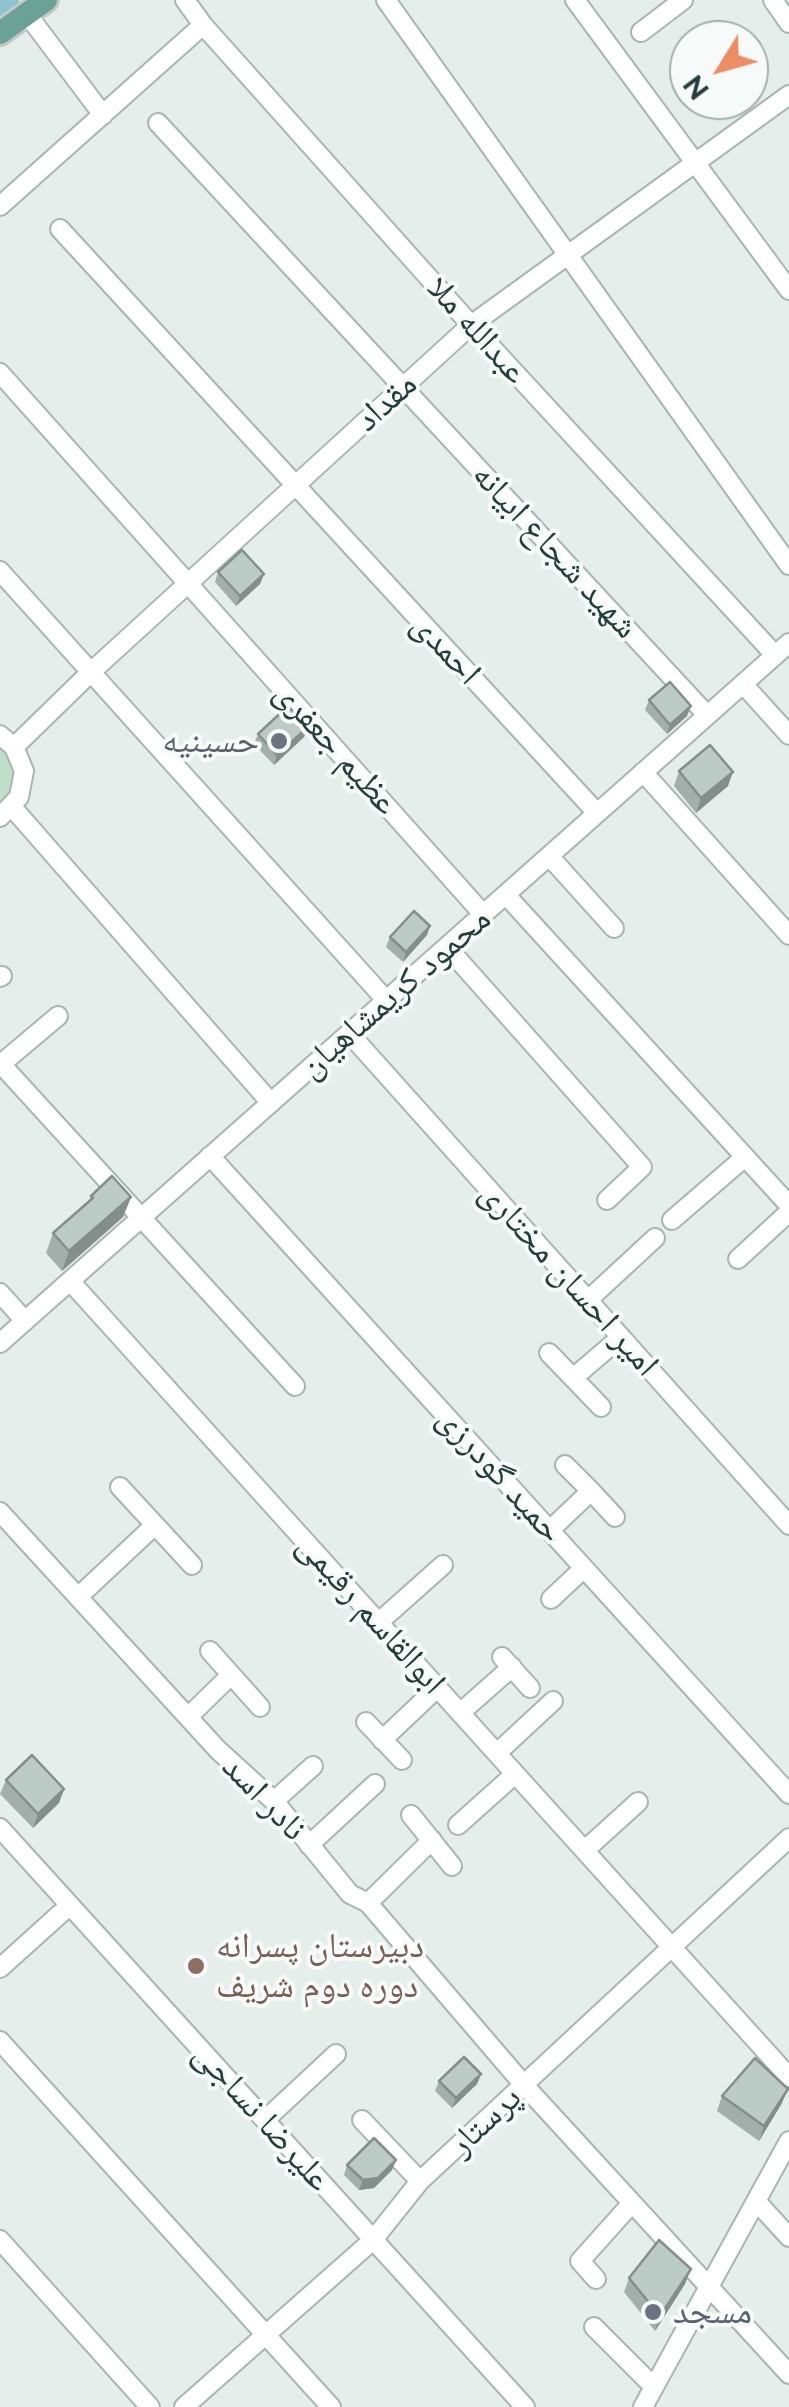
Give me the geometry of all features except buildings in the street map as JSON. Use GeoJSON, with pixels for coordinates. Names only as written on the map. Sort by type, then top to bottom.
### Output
{"type":"FeatureCollection","features":[{"type":"Feature","properties":{"kind":"main road"},"geometry":{"type":"LineString","coordinates":[[0,34],[36,7]]}},
{"type":"Feature","properties":{"kind":"street","name":"عبدالله ملا"},"geometry":{"type":"LineString","coordinates":[[185,0],[203,25],[471,325],[782,649]]}},
{"type":"Feature","properties":{"kind":"street"},"geometry":{"type":"LineString","coordinates":[[386,0],[789,565]]}},
{"type":"Feature","properties":{"kind":"street"},"geometry":{"type":"LineString","coordinates":[[575,0],[789,290]]}},
{"type":"Feature","properties":{"kind":"street"},"geometry":{"type":"LineString","coordinates":[[641,32],[683,0]]}},
{"type":"Feature","properties":{"kind":"street"},"geometry":{"type":"LineString","coordinates":[[772,0],[789,22]]}},
{"type":"Feature","properties":{"kind":"street"},"geometry":{"type":"LineString","coordinates":[[36,7],[103,115]]}},
{"type":"Feature","properties":{"kind":"street"},"geometry":{"type":"LineString","coordinates":[[0,206],[203,25]]}},
{"type":"Feature","properties":{"kind":"street","name":"مقداد"},"geometry":{"type":"LineString","coordinates":[[7,741],[91,672],[471,325],[789,95]]}},
{"type":"Feature","properties":{"kind":"street","name":"شهید شجاع ابیانه"},"geometry":{"type":"LineString","coordinates":[[158,123],[707,715]]}},
{"type":"Feature","properties":{"kind":"street","name":"احمدی"},"geometry":{"type":"LineString","coordinates":[[60,229],[597,813]]}},
{"type":"Feature","properties":{"kind":"street","name":"عظیم جعفری"},"geometry":{"type":"LineString","coordinates":[[0,373],[484,914]]}},
{"type":"Feature","properties":{"kind":"street"},"geometry":{"type":"LineString","coordinates":[[0,571],[386,1000]]}},
{"type":"Feature","properties":{"kind":"street","name":"محمود کریمشاهیان"},"geometry":{"type":"LineString","coordinates":[[0,1343],[782,649]]}},
{"type":"Feature","properties":{"kind":"street"},"geometry":{"type":"LineString","coordinates":[[742,684],[789,735]]}},
{"type":"Feature","properties":{"kind":"street"},"geometry":{"type":"LineString","coordinates":[[7,741],[24,771],[19,796],[6,812],[271,1103]]}},
{"type":"Feature","properties":{"kind":"street"},"geometry":{"type":"LineString","coordinates":[[643,772],[789,935]]}},
{"type":"Feature","properties":{"kind":"street"},"geometry":{"type":"LineString","coordinates":[[549,856],[614,928]]}},
{"type":"Feature","properties":{"kind":"street"},"geometry":{"type":"LineString","coordinates":[[506,894],[789,1208],[738,1259]]}},
{"type":"Feature","properties":{"kind":"street"},"geometry":{"type":"LineString","coordinates":[[447,947],[642,1167],[608,1200]]}},
{"type":"Feature","properties":{"kind":"street"},"geometry":{"type":"LineString","coordinates":[[58,1016],[0,1064],[295,1386]]}},
{"type":"Feature","properties":{"kind":"street","name":"امیر احسان مختاری"},"geometry":{"type":"LineString","coordinates":[[349,1033],[789,1524]]}},
{"type":"Feature","properties":{"kind":"street","name":"حمید گودرزی"},"geometry":{"type":"LineString","coordinates":[[210,1156],[789,1794]]}},
{"type":"Feature","properties":{"kind":"street"},"geometry":{"type":"LineString","coordinates":[[672,1220],[745,1157]]}},
{"type":"Feature","properties":{"kind":"street"},"geometry":{"type":"LineString","coordinates":[[588,1300],[655,1238]]}},
{"type":"Feature","properties":{"kind":"street","name":"ابوالقاسم رقیمی"},"geometry":{"type":"LineString","coordinates":[[70,1281],[789,2077]]}},
{"type":"Feature","properties":{"kind":"street"},"geometry":{"type":"LineString","coordinates":[[0,1292],[25,1320]]}},
{"type":"Feature","properties":{"kind":"street"},"geometry":{"type":"LineString","coordinates":[[573,1378],[621,1336]]}},
{"type":"Feature","properties":{"kind":"street"},"geometry":{"type":"LineString","coordinates":[[548,1353],[601,1407]]}},
{"type":"Feature","properties":{"kind":"street"},"geometry":{"type":"LineString","coordinates":[[565,1465],[615,1517]]}},
{"type":"Feature","properties":{"kind":"street"},"geometry":{"type":"LineString","coordinates":[[120,1486],[192,1565]]}},
{"type":"Feature","properties":{"kind":"street"},"geometry":{"type":"LineString","coordinates":[[550,1530],[591,1492]]}},
{"type":"Feature","properties":{"kind":"street","name":"نادر اسد"},"geometry":{"type":"LineString","coordinates":[[0,1512],[188,1717],[274,1801],[350,1894],[368,1903],[524,2084],[789,2374]]}},
{"type":"Feature","properties":{"kind":"street"},"geometry":{"type":"LineString","coordinates":[[78,1597],[155,1525]]}},
{"type":"Feature","properties":{"kind":"street"},"geometry":{"type":"LineString","coordinates":[[379,1622],[443,1565]]}},
{"type":"Feature","properties":{"kind":"street"},"geometry":{"type":"LineString","coordinates":[[550,1599],[584,1568]]}},
{"type":"Feature","properties":{"kind":"street"},"geometry":{"type":"LineString","coordinates":[[210,1651],[260,1707]]}},
{"type":"Feature","properties":{"kind":"street"},"geometry":{"type":"LineString","coordinates":[[460,1712],[507,1662],[530,1688]]}},
{"type":"Feature","properties":{"kind":"street"},"geometry":{"type":"LineString","coordinates":[[188,1717],[232,1675]]}},
{"type":"Feature","properties":{"kind":"street"},"geometry":{"type":"LineString","coordinates":[[382,1740],[438,1688]]}},
{"type":"Feature","properties":{"kind":"street"},"geometry":{"type":"LineString","coordinates":[[496,1753],[553,1701]]}},
{"type":"Feature","properties":{"kind":"street"},"geometry":{"type":"LineString","coordinates":[[366,1722],[402,1760]]}},
{"type":"Feature","properties":{"kind":"street"},"geometry":{"type":"LineString","coordinates":[[274,1801],[313,1766]]}},
{"type":"Feature","properties":{"kind":"street"},"geometry":{"type":"LineString","coordinates":[[458,1825],[515,1774]]}},
{"type":"Feature","properties":{"kind":"street"},"geometry":{"type":"LineString","coordinates":[[309,1845],[375,1784]]}},
{"type":"Feature","properties":{"kind":"street"},"geometry":{"type":"LineString","coordinates":[[585,1850],[638,1802]]}},
{"type":"Feature","properties":{"kind":"street"},"geometry":{"type":"LineString","coordinates":[[411,1815],[452,1866]]}},
{"type":"Feature","properties":{"kind":"street","name":"علیرضا نساجی"},"geometry":{"type":"LineString","coordinates":[[0,1828],[524,2407]]}},
{"type":"Feature","properties":{"kind":"street","name":"پرستار"},"geometry":{"type":"LineString","coordinates":[[184,2407],[374,2240],[420,2181],[789,1838]]}},
{"type":"Feature","properties":{"kind":"street"},"geometry":{"type":"LineString","coordinates":[[368,1903],[432,1840]]}},
{"type":"Feature","properties":{"kind":"street"},"geometry":{"type":"LineString","coordinates":[[0,1968],[70,1905]]}},
{"type":"Feature","properties":{"kind":"street"},"geometry":{"type":"LineString","coordinates":[[0,2042],[331,2407]]}},
{"type":"Feature","properties":{"kind":"street"},"geometry":{"type":"LineString","coordinates":[[265,2120],[336,2054]]}},
{"type":"Feature","properties":{"kind":"street"},"geometry":{"type":"LineString","coordinates":[[362,2120],[420,2181]]}},
{"type":"Feature","properties":{"kind":"street"},"geometry":{"type":"LineString","coordinates":[[643,2407],[789,2141]]}},
{"type":"Feature","properties":{"kind":"street"},"geometry":{"type":"LineString","coordinates":[[756,2201],[789,2237]]}},
{"type":"Feature","properties":{"kind":"street"},"geometry":{"type":"LineString","coordinates":[[596,2279],[580,2261],[632,2203]]}},
{"type":"Feature","properties":{"kind":"street"},"geometry":{"type":"LineString","coordinates":[[0,2240],[150,2407]]}},
{"type":"Feature","properties":{"kind":"street"},"geometry":{"type":"LineString","coordinates":[[594,2327],[654,2387]]}},
{"type":"Feature","properties":{"kind":"green space"},"geometry":{"type":"Polygon","coordinates":[[[0,744],[17,771],[11,796],[0,808],[0,744]]]}},
{"type":"Feature","properties":{"kind":"place","name":"حسینیه"},"geometry":{"type":"Point","coordinates":[279,741]}},
{"type":"Feature","properties":{"kind":"place","name":"دبیرستان پسرانه دوره دوم شریف"},"geometry":{"type":"Point","coordinates":[196,1966]}},
{"type":"Feature","properties":{"kind":"place","name":"مسجد"},"geometry":{"type":"Point","coordinates":[653,2312]}}]}
